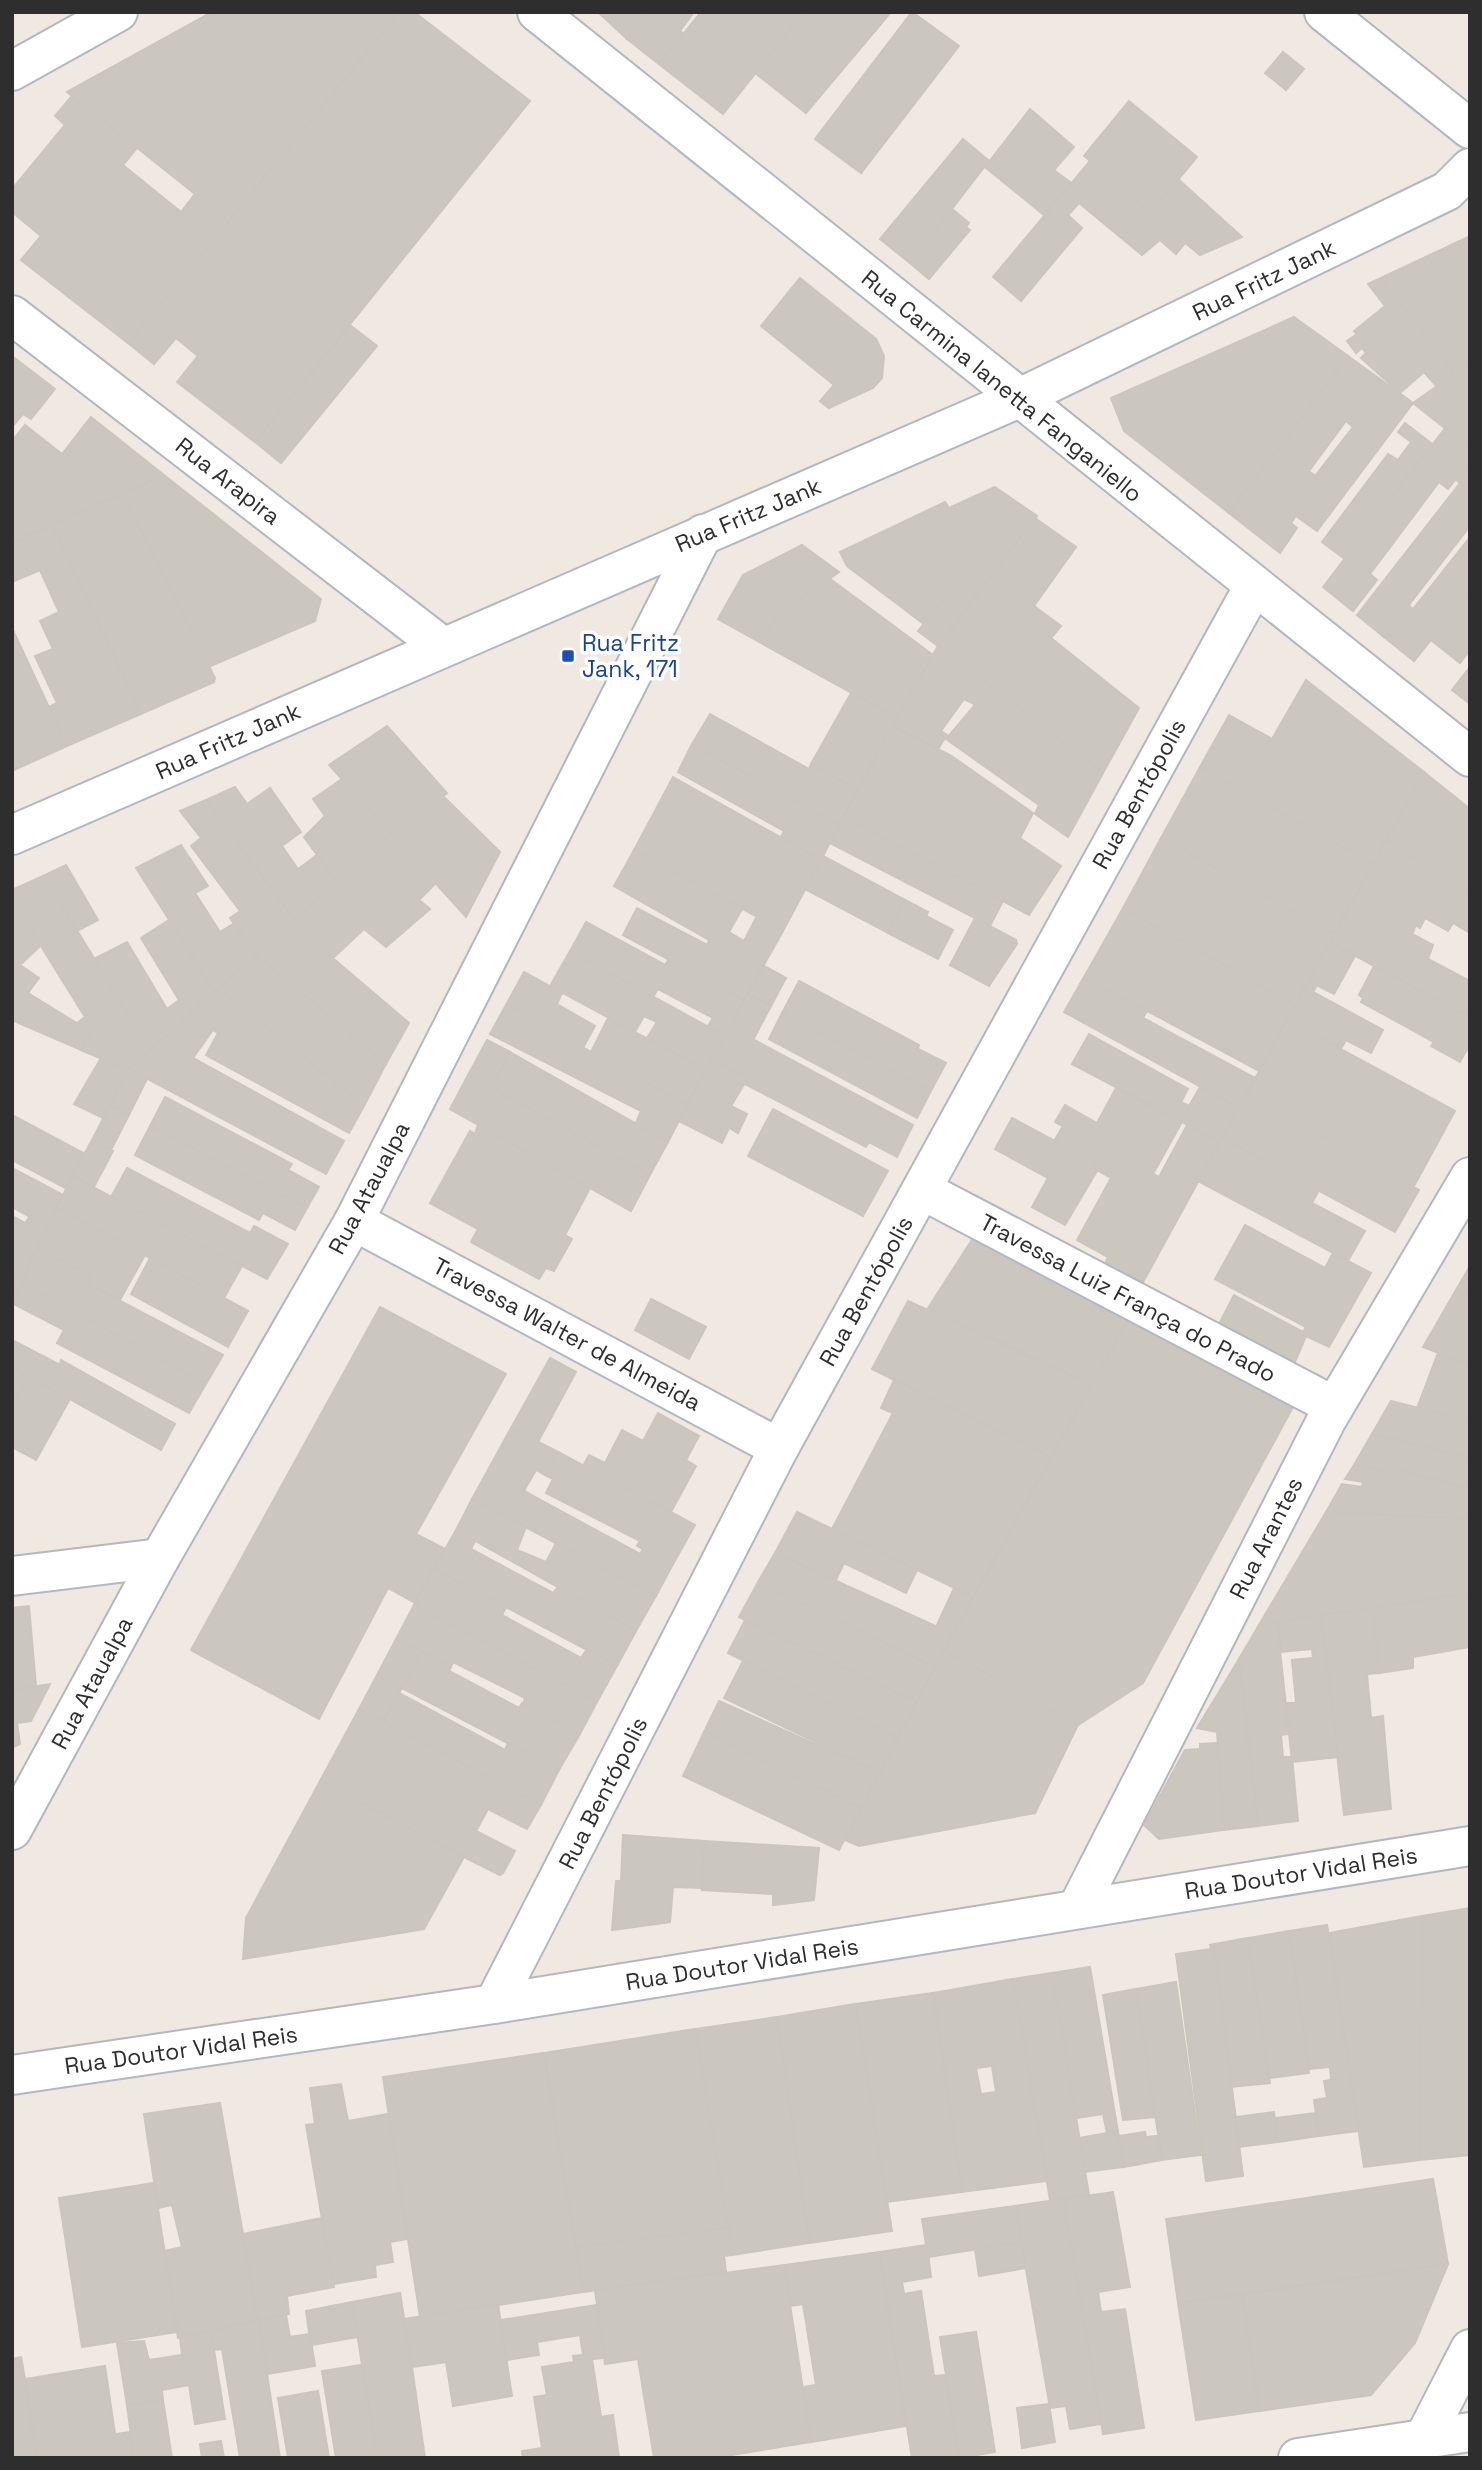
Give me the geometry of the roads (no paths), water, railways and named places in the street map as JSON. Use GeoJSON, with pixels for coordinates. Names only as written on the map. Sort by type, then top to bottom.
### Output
{"type":"FeatureCollection","features":[{"type":"Feature","properties":{"kind":"street"},"geometry":{"type":"LineString","coordinates":[[12,71],[118,12]]}},
{"type":"Feature","properties":{"kind":"street","name":"Rua Carmina Ianetta Fanganiello"},"geometry":{"type":"LineString","coordinates":[[537,12],[1017,399],[1470,757]]}},
{"type":"Feature","properties":{"kind":"street"},"geometry":{"type":"LineString","coordinates":[[1325,12],[1470,129]]}},
{"type":"Feature","properties":{"kind":"street","name":"Rua Fritz Jank"},"geometry":{"type":"LineString","coordinates":[[12,835],[1017,399],[1447,191],[1470,168]]}},
{"type":"Feature","properties":{"kind":"street","name":"Rua Arapira"},"geometry":{"type":"LineString","coordinates":[[12,315],[443,647]]}},
{"type":"Feature","properties":{"kind":"street","name":"Rua Ataualpa"},"geometry":{"type":"LineString","coordinates":[[12,1830],[160,1558],[354,1221],[703,534]]}},
{"type":"Feature","properties":{"kind":"street","name":"Rua Bentópolis"},"geometry":{"type":"LineString","coordinates":[[494,2004],[779,1448],[1254,586]]}},
{"type":"Feature","properties":{"kind":"street","name":"Rua Arantes"},"geometry":{"type":"LineString","coordinates":[[1077,1909],[1334,1406],[1470,1177]]}},
{"type":"Feature","properties":{"kind":"street","name":"Travessa Luiz França do Prado"},"geometry":{"type":"LineString","coordinates":[[922,1189],[1334,1406]]}},
{"type":"Feature","properties":{"kind":"street","name":"Travessa Walter de Almeida"},"geometry":{"type":"LineString","coordinates":[[354,1221],[779,1448]]}},
{"type":"Feature","properties":{"kind":"street"},"geometry":{"type":"LineString","coordinates":[[12,1576],[160,1558]]}},
{"type":"Feature","properties":{"kind":"street","name":"Rua Doutor Vidal Reis"},"geometry":{"type":"LineString","coordinates":[[12,2075],[494,2004],[1470,1846]]}},
{"type":"Feature","properties":{"kind":"street"},"geometry":{"type":"LineString","coordinates":[[1420,2448],[1470,2348]]}},
{"type":"Feature","properties":{"kind":"street"},"geometry":{"type":"LineString","coordinates":[[1298,2458],[1420,2448],[1470,2432]]}},
{"type":"Feature","properties":{"kind":"place","name":"Rua Fritz Jank, 171"},"geometry":{"type":"Point","coordinates":[568,656]}}]}
